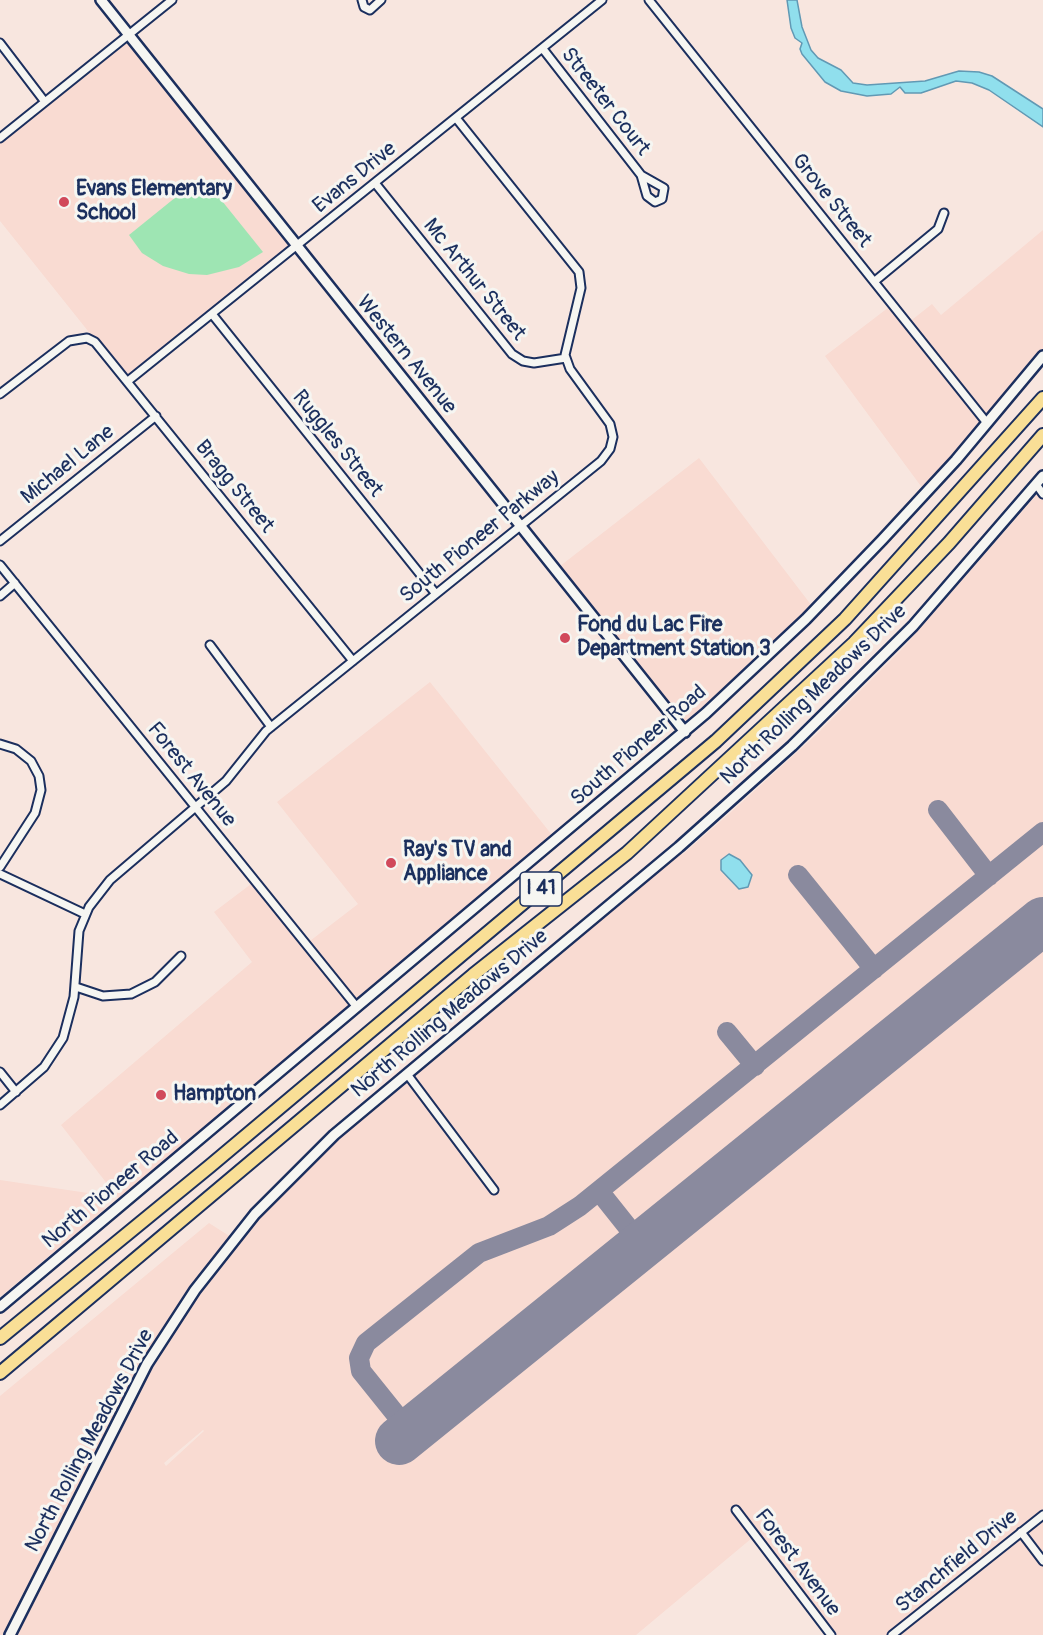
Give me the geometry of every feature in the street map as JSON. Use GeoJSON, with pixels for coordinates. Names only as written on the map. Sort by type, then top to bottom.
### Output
{"type":"FeatureCollection","features":[{"type":"Feature","properties":{"kind":"highway","name":"I 41"},"geometry":{"type":"LineString","coordinates":[[0,1338],[219,1159],[716,741],[845,619],[1043,398]]}},
{"type":"Feature","properties":{"kind":"highway","name":"I 41"},"geometry":{"type":"LineString","coordinates":[[0,1373],[473,975],[636,845],[778,716],[860,636],[949,543],[1043,435]]}},
{"type":"Feature","properties":{"kind":"highway"},"geometry":{"type":"LineString","coordinates":[[0,1377],[51,1331]]}},
{"type":"Feature","properties":{"kind":"main road","name":"Western Avenue"},"geometry":{"type":"LineString","coordinates":[[101,0],[685,732]]}},
{"type":"Feature","properties":{"kind":"main road","name":"South Pioneer Road"},"geometry":{"type":"LineString","coordinates":[[356,1006],[685,732],[841,584],[987,423],[1043,356]]}},
{"type":"Feature","properties":{"kind":"main road","name":"North Rolling Meadows Drive"},"geometry":{"type":"LineString","coordinates":[[10,1635],[130,1395],[195,1290],[234,1239],[290,1177],[334,1135],[679,847],[792,746],[906,633],[1043,476]]}},
{"type":"Feature","properties":{"kind":"main road","name":"North Pioneer Road"},"geometry":{"type":"LineString","coordinates":[[0,1307],[356,1006]]}},
{"type":"Feature","properties":{"kind":"street"},"geometry":{"type":"LineString","coordinates":[[0,138],[172,0]]}},
{"type":"Feature","properties":{"kind":"street"},"geometry":{"type":"LineString","coordinates":[[362,0],[364,7],[370,10],[381,0]]}},
{"type":"Feature","properties":{"kind":"street","name":"Evans Drive"},"geometry":{"type":"LineString","coordinates":[[128,381],[602,0]]}},
{"type":"Feature","properties":{"kind":"street","name":"Grove Street"},"geometry":{"type":"LineString","coordinates":[[649,0],[987,423]]}},
{"type":"Feature","properties":{"kind":"street"},"geometry":{"type":"LineString","coordinates":[[0,43],[45,102]]}},
{"type":"Feature","properties":{"kind":"street","name":"Streeter Court"},"geometry":{"type":"LineString","coordinates":[[543,49],[641,175]]}},
{"type":"Feature","properties":{"kind":"street"},"geometry":{"type":"LineString","coordinates":[[456,118],[579,272],[581,288],[566,345],[566,358]]}},
{"type":"Feature","properties":{"kind":"street","name":"Mc Arthur Street"},"geometry":{"type":"LineString","coordinates":[[375,183],[512,354],[523,361],[534,363],[566,358]]}},
{"type":"Feature","properties":{"kind":"street"},"geometry":{"type":"LineString","coordinates":[[875,281],[938,229],[944,213]]}},
{"type":"Feature","properties":{"kind":"street","name":"Ruggles Street"},"geometry":{"type":"LineString","coordinates":[[212,314],[436,594]]}},
{"type":"Feature","properties":{"kind":"street","name":"Bragg Street"},"geometry":{"type":"LineString","coordinates":[[0,394],[69,341],[87,338],[101,348],[353,661]]}},
{"type":"Feature","properties":{"kind":"street","name":"South Pioneer Parkway"},"geometry":{"type":"LineString","coordinates":[[0,1105],[44,1067],[57,1048],[68,1025],[76,987],[77,939],[86,914],[113,877],[229,778],[255,742],[271,727],[603,459],[611,444],[612,431],[608,420],[570,369],[566,358]]}},
{"type":"Feature","properties":{"kind":"street","name":"Michael Lane"},"geometry":{"type":"LineString","coordinates":[[0,541],[156,416]]}},
{"type":"Feature","properties":{"kind":"street"},"geometry":{"type":"LineString","coordinates":[[1036,484],[1043,494]]}},
{"type":"Feature","properties":{"kind":"street","name":"Forest Avenue"},"geometry":{"type":"LineString","coordinates":[[0,565],[356,1006]]}},
{"type":"Feature","properties":{"kind":"street"},"geometry":{"type":"LineString","coordinates":[[0,596],[15,583]]}},
{"type":"Feature","properties":{"kind":"street"},"geometry":{"type":"LineString","coordinates":[[210,645],[271,727]]}},
{"type":"Feature","properties":{"kind":"street"},"geometry":{"type":"LineString","coordinates":[[0,744],[16,748],[28,757],[37,771],[41,790],[35,813],[0,867]]}},
{"type":"Feature","properties":{"kind":"street"},"geometry":{"type":"LineString","coordinates":[[0,874],[86,914]]}},
{"type":"Feature","properties":{"kind":"street"},"geometry":{"type":"LineString","coordinates":[[76,987],[103,996],[132,994],[155,982],[181,956]]}},
{"type":"Feature","properties":{"kind":"street"},"geometry":{"type":"LineString","coordinates":[[0,1072],[16,1092]]}},
{"type":"Feature","properties":{"kind":"street"},"geometry":{"type":"LineString","coordinates":[[407,1074],[494,1190]]}},
{"type":"Feature","properties":{"kind":"street","name":"Forest Avenue"},"geometry":{"type":"LineString","coordinates":[[736,1510],[831,1635]]}},
{"type":"Feature","properties":{"kind":"street","name":"Stanchfield Drive"},"geometry":{"type":"LineString","coordinates":[[892,1635],[1043,1515]]}},
{"type":"Feature","properties":{"kind":"street"},"geometry":{"type":"LineString","coordinates":[[1020,1532],[1043,1561]]}},
{"type":"Feature","properties":{"kind":"shaded area"},"geometry":{"type":"Polygon","coordinates":[[[128,35],[296,246],[128,381],[0,221],[0,138],[128,35]]]}},
{"type":"Feature","properties":{"kind":"shaded area"},"geometry":{"type":"Polygon","coordinates":[[[1043,230],[1043,356],[926,493],[825,356],[893,304],[908,323],[932,304],[941,315],[1043,230]]]}},
{"type":"Feature","properties":{"kind":"shaded area"},"geometry":{"type":"Polygon","coordinates":[[[699,458],[815,610],[685,732],[555,570],[699,458]]]}},
{"type":"Feature","properties":{"kind":"shaded area"},"geometry":{"type":"Polygon","coordinates":[[[1043,476],[1043,1635],[836,1635],[758,1533],[636,1635],[0,1635],[0,1396],[209,1223],[234,1239],[301,1165],[689,838],[682,855],[731,812],[816,735],[904,647],[1040,491],[1036,484],[1043,476]],[[113,1428],[62,1530],[68,1533],[120,1433],[113,1428]],[[204,1431],[164,1463],[166,1466],[204,1431]]]}},
{"type":"Feature","properties":{"kind":"shaded area"},"geometry":{"type":"Polygon","coordinates":[[[430,682],[556,840],[123,1204],[61,1125],[252,962],[214,912],[255,881],[306,944],[358,904],[277,802],[430,682]]]}},
{"type":"Feature","properties":{"kind":"shaded area"},"geometry":{"type":"Polygon","coordinates":[[[0,1180],[88,1193],[105,1209],[0,1297],[0,1180]]]}},
{"type":"Feature","properties":{"kind":"green space"},"geometry":{"type":"Polygon","coordinates":[[[202,176],[263,252],[239,267],[207,275],[189,274],[163,266],[142,253],[129,235],[202,176]]]}},
{"type":"Feature","properties":{"kind":"water"},"geometry":{"type":"Polygon","coordinates":[[[787,0],[797,0],[802,27],[811,50],[818,58],[841,70],[853,83],[867,85],[925,81],[959,71],[979,72],[992,76],[1043,109],[1043,127],[989,90],[972,83],[956,81],[921,93],[905,93],[900,87],[891,94],[867,96],[841,91],[825,82],[802,54],[800,49],[802,43],[795,38],[791,28],[787,0]]]}},
{"type":"Feature","properties":{"kind":"water"},"geometry":{"type":"Polygon","coordinates":[[[729,854],[740,860],[752,875],[748,887],[739,889],[721,870],[721,860],[729,854]]]}},
{"type":"Feature","properties":{"kind":"taxiway"},"geometry":{"type":"LineString","coordinates":[[938,810],[989,876]]}},
{"type":"Feature","properties":{"kind":"taxiway"},"geometry":{"type":"LineString","coordinates":[[410,1432],[361,1371],[359,1358],[366,1343],[479,1253],[549,1226],[580,1206],[1043,832]]}},
{"type":"Feature","properties":{"kind":"taxiway"},"geometry":{"type":"LineString","coordinates":[[798,875],[874,969]]}},
{"type":"Feature","properties":{"kind":"taxiway"},"geometry":{"type":"LineString","coordinates":[[727,1032],[755,1066]]}},
{"type":"Feature","properties":{"kind":"taxiway"},"geometry":{"type":"LineString","coordinates":[[599,1191],[642,1245]]}},
{"type":"Feature","properties":{"kind":"runway"},"geometry":{"type":"LineString","coordinates":[[399,1441],[1043,921]]}},
{"type":"Feature","properties":{"kind":"place","name":"Evans Elementary School"},"geometry":{"type":"Point","coordinates":[64,202]}},
{"type":"Feature","properties":{"kind":"place","name":"Fond du Lac Fire Department Station 3"},"geometry":{"type":"Point","coordinates":[565,638]}},
{"type":"Feature","properties":{"kind":"place","name":"Ray's TV and Appliance"},"geometry":{"type":"Point","coordinates":[391,863]}},
{"type":"Feature","properties":{"kind":"place","name":"Hampton"},"geometry":{"type":"Point","coordinates":[161,1095]}}]}
